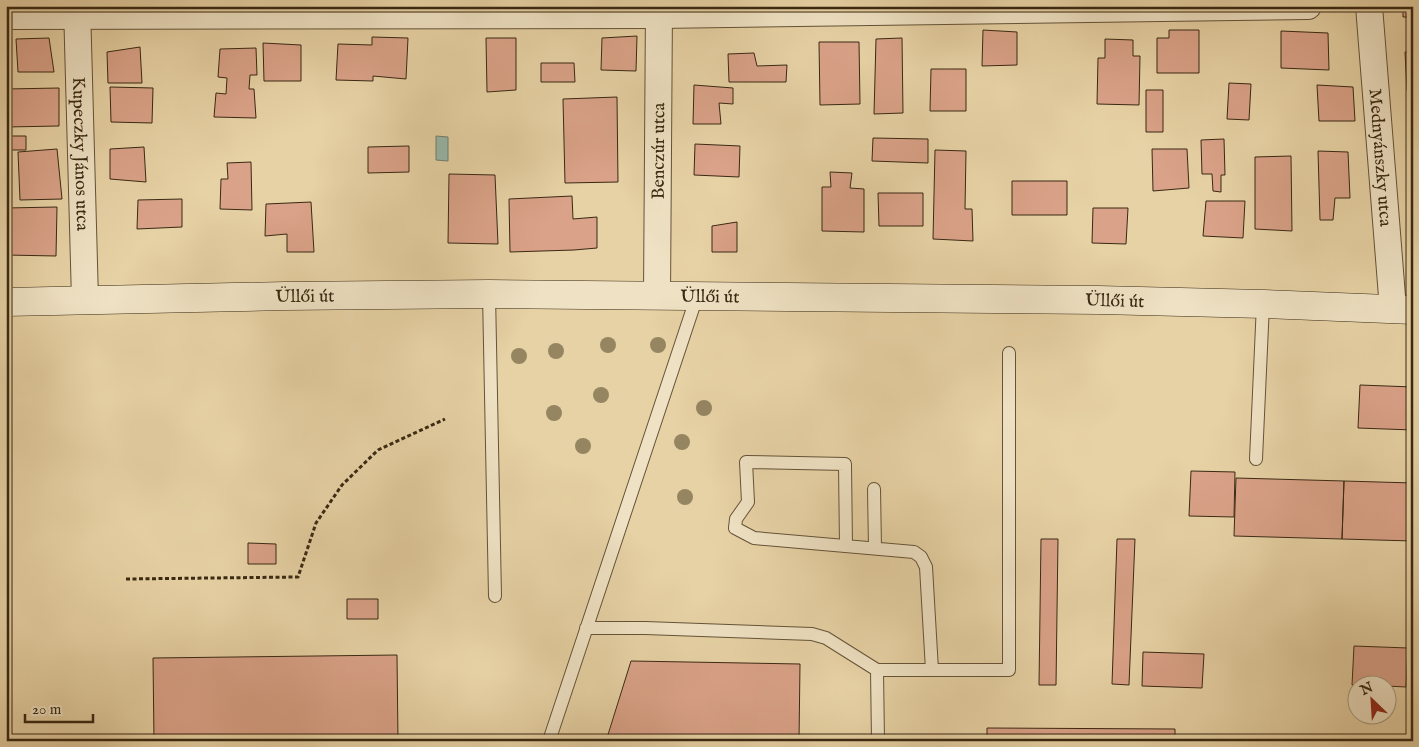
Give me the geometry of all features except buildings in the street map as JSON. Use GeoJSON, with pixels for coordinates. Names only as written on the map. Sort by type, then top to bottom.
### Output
{"type":"FeatureCollection","features":[{"type":"Feature","properties":{"kind":"main road","name":"Üllői út"},"geometry":{"type":"LineString","coordinates":[[6,302],[489,294],[1099,300],[1403,309]]}},
{"type":"Feature","properties":{"kind":"street"},"geometry":{"type":"LineString","coordinates":[[6,16],[77,11],[1308,6]]}},
{"type":"Feature","properties":{"kind":"street","name":"Mednyánszky utca"},"geometry":{"type":"LineString","coordinates":[[1369,6],[1403,309]]}},
{"type":"Feature","properties":{"kind":"street","name":"Benczúr utca"},"geometry":{"type":"LineString","coordinates":[[658,296],[659,10]]}},
{"type":"Feature","properties":{"kind":"street","name":"Kupeczky János utca"},"geometry":{"type":"LineString","coordinates":[[77,11],[85,300]]}},
{"type":"Feature","properties":{"kind":"lane"},"geometry":{"type":"LineString","coordinates":[[489,294],[495,596]]}},
{"type":"Feature","properties":{"kind":"lane"},"geometry":{"type":"LineString","coordinates":[[549,741],[697,296]]}},
{"type":"Feature","properties":{"kind":"lane"},"geometry":{"type":"LineString","coordinates":[[1256,459],[1263,304]]}},
{"type":"Feature","properties":{"kind":"lane"},"geometry":{"type":"LineString","coordinates":[[586,628],[645,628],[812,634],[826,638],[877,670],[1009,670],[1009,353]]}},
{"type":"Feature","properties":{"kind":"lane"},"geometry":{"type":"LineString","coordinates":[[846,546],[845,464],[746,462],[748,502],[736,520],[735,528],[754,538],[846,546],[875,548],[918,554],[926,567],[932,670]]}},
{"type":"Feature","properties":{"kind":"lane"},"geometry":{"type":"LineString","coordinates":[[874,489],[875,548]]}},
{"type":"Feature","properties":{"kind":"lane"},"geometry":{"type":"LineString","coordinates":[[877,670],[878,741]]}},
{"type":"Feature","properties":{"kind":"path"},"geometry":{"type":"LineString","coordinates":[[126,579],[298,577],[316,523],[342,485],[378,450],[444,419]]}},
{"type":"Feature","properties":{"kind":"shaded area"},"geometry":{"type":"Polygon","coordinates":[[[436,136],[448,137],[448,161],[436,160],[436,136]]]}}]}
